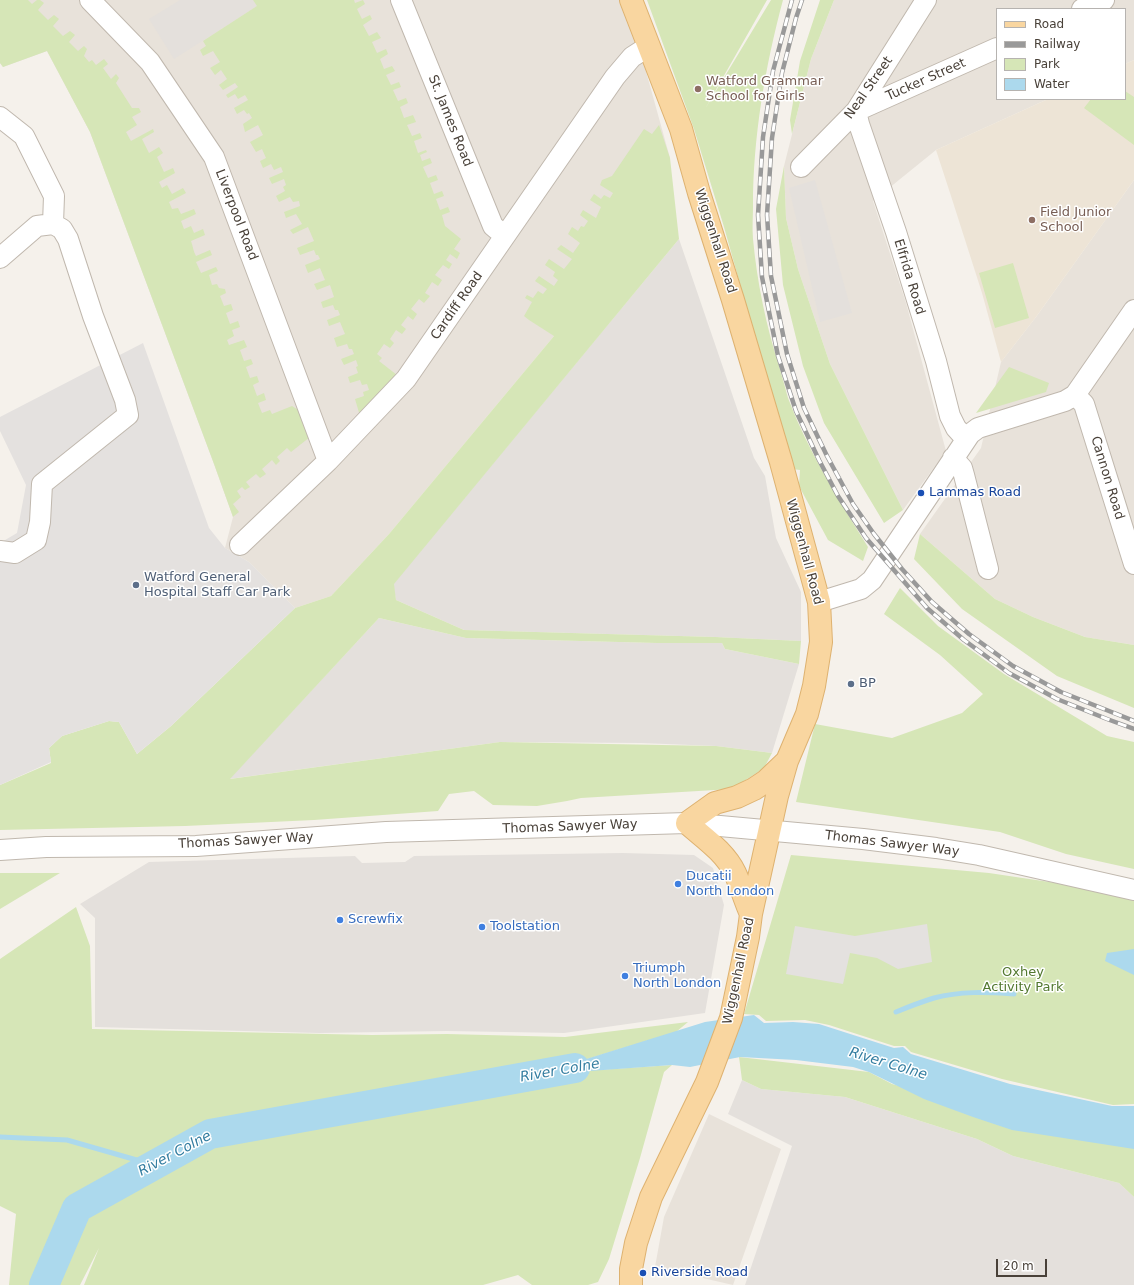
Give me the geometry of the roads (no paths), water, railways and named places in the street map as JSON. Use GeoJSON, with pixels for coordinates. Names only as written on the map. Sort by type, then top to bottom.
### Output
{"type":"FeatureCollection","features":[{"type":"Feature","properties":{"kind":"main road","name":"Wiggenhall Road"},"geometry":{"type":"LineString","coordinates":[[631,0],[681,129],[699,193],[736,307],[819,602],[821,642],[814,686],[807,714],[787,760],[769,831],[731,1018],[715,1062],[694,1110],[651,1197],[636,1243],[631,1269],[631,1285]]}},
{"type":"Feature","properties":{"kind":"main road"},"geometry":{"type":"LineString","coordinates":[[751,914],[735,873],[729,862],[714,846],[687,823],[715,803],[737,797],[754,789],[766,781],[787,760]]}},
{"type":"Feature","properties":{"kind":"street","name":"Liverpool Road"},"geometry":{"type":"LineString","coordinates":[[90,0],[150,62],[214,157],[328,461]]}},
{"type":"Feature","properties":{"kind":"street","name":"St. James Road"},"geometry":{"type":"LineString","coordinates":[[401,0],[493,226],[505,236]]}},
{"type":"Feature","properties":{"kind":"street","name":"Neal Street"},"geometry":{"type":"LineString","coordinates":[[801,167],[856,112],[926,0]]}},
{"type":"Feature","properties":{"kind":"street","name":"Cardiff Road"},"geometry":{"type":"LineString","coordinates":[[240,545],[328,461],[406,380],[615,77],[632,57],[649,46]]}},
{"type":"Feature","properties":{"kind":"street","name":"Tucker Street"},"geometry":{"type":"LineString","coordinates":[[856,112],[996,48]]}},
{"type":"Feature","properties":{"kind":"street","name":"Elfrida Road"},"geometry":{"type":"LineString","coordinates":[[856,112],[896,232],[933,353],[950,416],[956,428],[966,439]]}},
{"type":"Feature","properties":{"kind":"street"},"geometry":{"type":"LineString","coordinates":[[0,117],[24,136],[54,196],[53,224]]}},
{"type":"Feature","properties":{"kind":"street"},"geometry":{"type":"LineString","coordinates":[[0,258],[37,226],[53,224],[62,229],[68,239],[93,316],[125,400],[128,415],[42,484],[40,522],[36,540],[15,553],[0,551]]}},
{"type":"Feature","properties":{"kind":"street"},"geometry":{"type":"LineString","coordinates":[[819,602],[861,588],[872,580],[970,434],[978,428],[1065,401],[1075,395],[1134,310]]}},
{"type":"Feature","properties":{"kind":"street","name":"Cannon Road"},"geometry":{"type":"LineString","coordinates":[[1075,395],[1084,404],[1134,564]]}},
{"type":"Feature","properties":{"kind":"street"},"geometry":{"type":"LineString","coordinates":[[953,458],[962,468],[988,569]]}},
{"type":"Feature","properties":{"kind":"street","name":"Thomas Sawyer Way"},"geometry":{"type":"LineString","coordinates":[[0,850],[46,847],[196,846],[386,832],[687,823],[863,839],[972,854],[1134,890]]}},
{"type":"Feature","properties":{"kind":"water"},"geometry":{"type":"Polygon","coordinates":[[[1134,949],[1134,975],[1105,961],[1107,953],[1134,949]]]}},
{"type":"Feature","properties":{"kind":"water"},"geometry":{"type":"Polygon","coordinates":[[[754,1015],[764,1023],[793,1022],[819,1024],[894,1048],[903,1047],[911,1054],[1010,1084],[1112,1106],[1134,1106],[1134,1149],[1012,1130],[924,1099],[869,1072],[853,1067],[796,1060],[740,1057],[690,1067],[672,1065],[535,1075],[705,1022],[754,1015]]]}},
{"type":"Feature","properties":{"kind":"waterway"},"geometry":{"type":"LineString","coordinates":[[896,1012],[934,998],[954,994],[1014,994]]}},
{"type":"Feature","properties":{"kind":"waterway","name":"River Colne"},"geometry":{"type":"LineString","coordinates":[[44,1285],[77,1208],[210,1134],[575,1068]]}},
{"type":"Feature","properties":{"kind":"waterway"},"geometry":{"type":"LineString","coordinates":[[0,1137],[67,1140],[154,1165]]}},
{"type":"Feature","properties":{"kind":"railway"},"geometry":{"type":"LineString","coordinates":[[792,0],[773,71],[763,137],[758,215],[762,277],[778,356],[796,411],[838,496],[866,538],[927,608],[964,640],[1009,673],[1057,699],[1134,729]]}},
{"type":"Feature","properties":{"kind":"railway"},"geometry":{"type":"LineString","coordinates":[[802,0],[782,73],[772,138],[767,215],[771,276],[787,354],[804,408],[827,456],[853,504],[874,534],[902,569],[932,602],[969,634],[1013,666],[1061,692],[1134,721]]}},
{"type":"Feature","properties":{"kind":"place","name":"Watford Grammar School for Girls"},"geometry":{"type":"Point","coordinates":[698,89]}},
{"type":"Feature","properties":{"kind":"place","name":"Field Junior School"},"geometry":{"type":"Point","coordinates":[1032,220]}},
{"type":"Feature","properties":{"kind":"place","name":"Lammas Road"},"geometry":{"type":"Point","coordinates":[921,493]}},
{"type":"Feature","properties":{"kind":"place","name":"Watford General Hospital Staff Car Park"},"geometry":{"type":"Point","coordinates":[136,585]}},
{"type":"Feature","properties":{"kind":"place","name":"BP"},"geometry":{"type":"Point","coordinates":[851,684]}},
{"type":"Feature","properties":{"kind":"place","name":"Ducatii North London"},"geometry":{"type":"Point","coordinates":[678,884]}},
{"type":"Feature","properties":{"kind":"place","name":"Screwfix"},"geometry":{"type":"Point","coordinates":[340,920]}},
{"type":"Feature","properties":{"kind":"place","name":"Toolstation"},"geometry":{"type":"Point","coordinates":[482,927]}},
{"type":"Feature","properties":{"kind":"place","name":"Triumph North London"},"geometry":{"type":"Point","coordinates":[625,976]}},
{"type":"Feature","properties":{"kind":"place","name":"Riverside Road"},"geometry":{"type":"Point","coordinates":[643,1273]}},
{"type":"Feature","properties":{"kind":"park label","name":"Oxhey Activity Park"},"geometry":{"type":"Point","coordinates":[1023,980]}}]}
